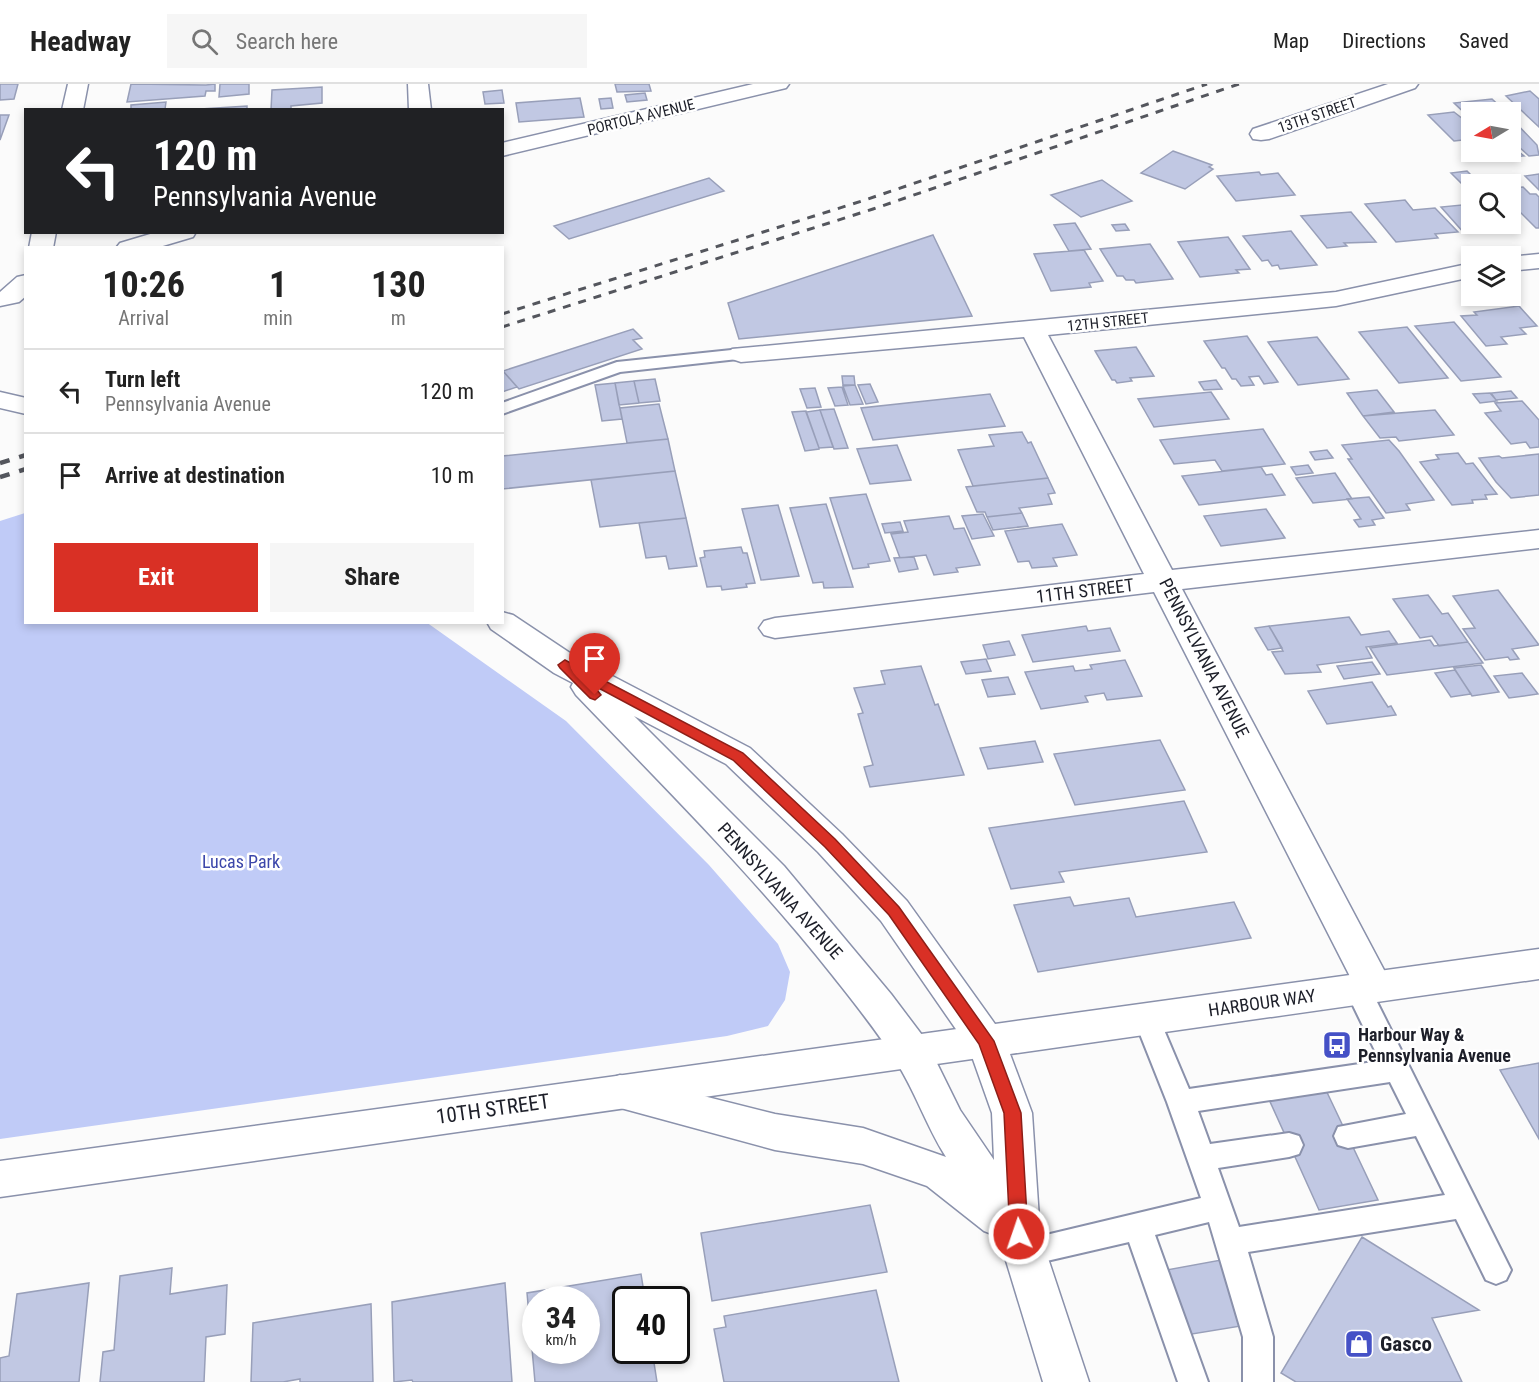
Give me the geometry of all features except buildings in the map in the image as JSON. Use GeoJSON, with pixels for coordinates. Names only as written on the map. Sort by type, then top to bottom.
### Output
{"type":"FeatureCollection","features":[{"type":"Feature","properties":{"kind":"street"},"geometry":{"type":"LineString","coordinates":[[72,108],[78,84]]}},
{"type":"Feature","properties":{"kind":"street"},"geometry":{"type":"LineString","coordinates":[[418,84],[420,108]]}},
{"type":"Feature","properties":{"kind":"street","name":"PORTOLA AVENUE"},"geometry":{"type":"LineString","coordinates":[[504,150],[779,84]]}},
{"type":"Feature","properties":{"kind":"street","name":"13TH STREET"},"geometry":{"type":"LineString","coordinates":[[1261,134],[1408,84]]}},
{"type":"Feature","properties":{"kind":"street"},"geometry":{"type":"LineString","coordinates":[[135,246],[178,234]]}},
{"type":"Feature","properties":{"kind":"street"},"geometry":{"type":"LineString","coordinates":[[1521,263],[1539,261]]}},
{"type":"Feature","properties":{"kind":"street"},"geometry":{"type":"LineString","coordinates":[[0,273],[24,272]]}},
{"type":"Feature","properties":{"kind":"street","name":"12TH STREET"},"geometry":{"type":"LineString","coordinates":[[741,354],[1032,329],[1336,298],[1391,289],[1461,273]]}},
{"type":"Feature","properties":{"kind":"street"},"geometry":{"type":"LineString","coordinates":[[0,299],[10,297],[24,284]]}},
{"type":"Feature","properties":{"kind":"street","name":"PENNSYLVANIA AVENUE"},"geometry":{"type":"LineString","coordinates":[[1032,329],[1164,581],[1366,988]]}},
{"type":"Feature","properties":{"kind":"street"},"geometry":{"type":"LineString","coordinates":[[0,400],[24,406]]}},
{"type":"Feature","properties":{"kind":"street","name":"11TH STREET"},"geometry":{"type":"LineString","coordinates":[[775,628],[1539,539]]}},
{"type":"Feature","properties":{"kind":"street","name":"PENNSYLVANIA AVENUE"},"geometry":{"type":"LineString","coordinates":[[504,623],[565,665],[738,756],[830,843],[894,911],[986,1041],[1012,1113],[1022,1243],[1066,1382]]}},
{"type":"Feature","properties":{"kind":"street","name":"PENNSYLVANIA AVENUE"},"geometry":{"type":"LineString","coordinates":[[565,665],[692,794],[808,918],[911,1051],[946,1122],[1022,1243]]}},
{"type":"Feature","properties":{"kind":"street","name":"HARBOUR WAY"},"geometry":{"type":"LineString","coordinates":[[986,1041],[1539,964]]}},
{"type":"Feature","properties":{"kind":"street","name":"10TH STREET"},"geometry":{"type":"LineString","coordinates":[[0,1179],[986,1041]]}},
{"type":"Feature","properties":{"kind":"street"},"geometry":{"type":"LineString","coordinates":[[620,1092],[775,1132],[863,1146],[941,1173],[1022,1243]]}},
{"type":"Feature","properties":{"kind":"lane"},"geometry":{"type":"LineString","coordinates":[[504,408],[617,367],[741,354]]}},
{"type":"Feature","properties":{"kind":"lane"},"geometry":{"type":"LineString","coordinates":[[1366,988],[1397,1070],[1496,1270]]}},
{"type":"Feature","properties":{"kind":"lane"},"geometry":{"type":"LineString","coordinates":[[1147,1019],[1181,1102],[1230,1242],[1258,1337],[1258,1382]]}},
{"type":"Feature","properties":{"kind":"lane"},"geometry":{"type":"LineString","coordinates":[[1181,1102],[1397,1070]]}},
{"type":"Feature","properties":{"kind":"lane"},"geometry":{"type":"LineString","coordinates":[[1348,1136],[1424,1123]]}},
{"type":"Feature","properties":{"kind":"lane"},"geometry":{"type":"LineString","coordinates":[[1200,1158],[1289,1145]]}},
{"type":"Feature","properties":{"kind":"lane"},"geometry":{"type":"LineString","coordinates":[[1230,1242],[1464,1205]]}},
{"type":"Feature","properties":{"kind":"lane"},"geometry":{"type":"LineString","coordinates":[[1022,1243],[1138,1227],[1219,1208]]}},
{"type":"Feature","properties":{"kind":"lane"},"geometry":{"type":"LineString","coordinates":[[1138,1227],[1193,1382]]}},
{"type":"Feature","properties":{"kind":"green space","name":"Lucas Park"},"geometry":{"type":"Polygon","coordinates":[[[24,513],[24,624],[429,624],[566,721],[709,865],[778,944],[790,972],[785,1000],[768,1026],[727,1036],[0,1139],[0,521],[24,513]]]}},
{"type":"Feature","properties":{"kind":"railway"},"geometry":{"type":"LineString","coordinates":[[504,313],[862,201],[1207,84]]}},
{"type":"Feature","properties":{"kind":"railway"},"geometry":{"type":"LineString","coordinates":[[504,326],[873,209],[1239,84]]}},
{"type":"Feature","properties":{"kind":"railway"},"geometry":{"type":"LineString","coordinates":[[0,463],[24,456]]}},
{"type":"Feature","properties":{"kind":"railway"},"geometry":{"type":"LineString","coordinates":[[0,477],[24,470]]}},
{"type":"Feature","properties":{"kind":"place","name":"Harbour Way & Pennsylvania Avenue"},"geometry":{"type":"Point","coordinates":[1337,1045]}},
{"type":"Feature","properties":{"kind":"place","name":"Gasco"},"geometry":{"type":"Point","coordinates":[1359,1344]}},
{"type":"Feature","properties":{"kind":"route"},"geometry":{"type":"LineString","coordinates":[[595,695],[565,665],[738,756],[830,843],[894,911],[986,1041],[1012,1113],[1019,1234]]}}]}
